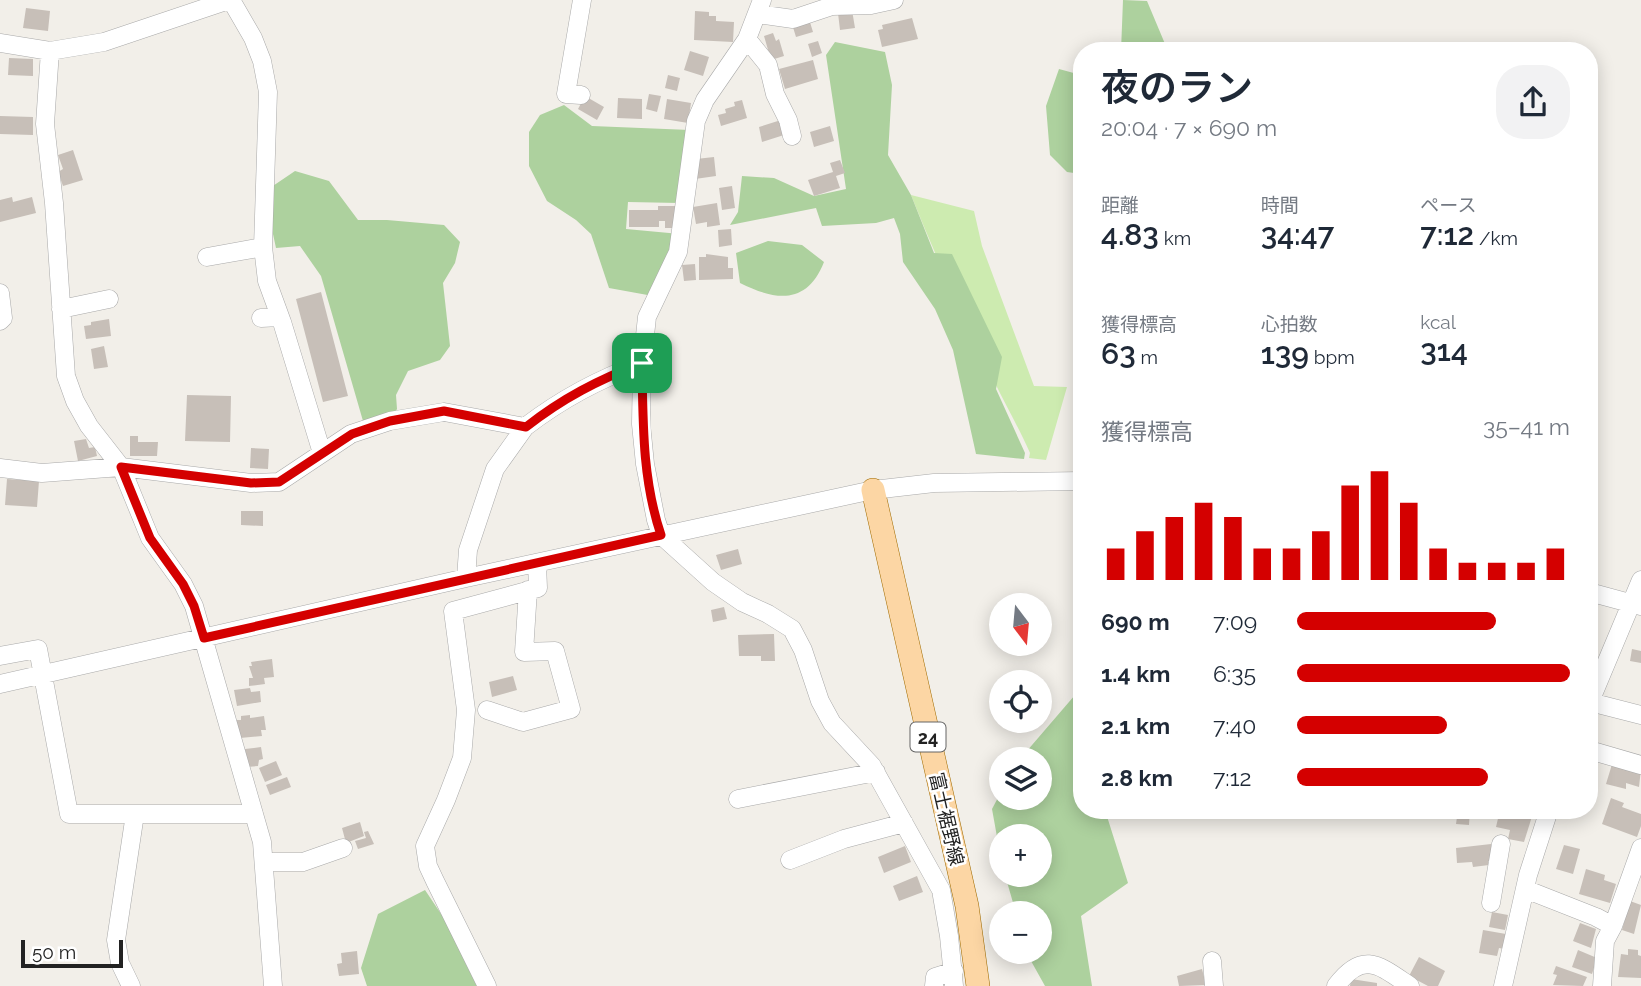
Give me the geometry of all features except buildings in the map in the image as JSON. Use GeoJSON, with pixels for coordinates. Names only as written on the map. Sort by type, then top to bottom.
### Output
{"type":"FeatureCollection","features":[{"type":"Feature","properties":{"kind":"main road","name":"富士裾野線"},"geometry":{"type":"LineString","coordinates":[[873,490],[967,906],[978,986]]}},
{"type":"Feature","properties":{"kind":"street"},"geometry":{"type":"LineString","coordinates":[[0,43],[50,51],[104,42],[230,0],[253,38],[262,61],[268,93],[263,247],[267,281],[281,317],[322,453]]}},
{"type":"Feature","properties":{"kind":"street"},"geometry":{"type":"LineString","coordinates":[[573,94],[582,0]]}},
{"type":"Feature","properties":{"kind":"street"},"geometry":{"type":"LineString","coordinates":[[894,0],[871,5],[832,6],[793,19],[760,7],[747,39],[705,100],[696,121],[678,251],[648,317],[642,363],[641,424],[645,464],[661,535],[713,582],[742,602],[792,629],[803,650],[820,701],[832,723],[876,772],[941,890],[954,979],[935,977],[934,986]]}},
{"type":"Feature","properties":{"kind":"street"},"geometry":{"type":"LineString","coordinates":[[747,39],[768,65],[775,94],[788,120],[792,136]]}},
{"type":"Feature","properties":{"kind":"street"},"geometry":{"type":"LineString","coordinates":[[50,51],[45,124],[66,376],[75,401],[89,426],[121,467],[150,538],[183,584],[194,606],[262,842],[272,986]]}},
{"type":"Feature","properties":{"kind":"street"},"geometry":{"type":"LineString","coordinates":[[207,257],[263,247]]}},
{"type":"Feature","properties":{"kind":"street"},"geometry":{"type":"LineString","coordinates":[[0,293],[3,318],[0,321]]}},
{"type":"Feature","properties":{"kind":"street"},"geometry":{"type":"LineString","coordinates":[[61,309],[109,299]]}},
{"type":"Feature","properties":{"kind":"street"},"geometry":{"type":"LineString","coordinates":[[261,318],[281,317]]}},
{"type":"Feature","properties":{"kind":"street"},"geometry":{"type":"LineString","coordinates":[[466,578],[468,550],[495,469],[526,427],[593,382],[642,363]]}},
{"type":"Feature","properties":{"kind":"street"},"geometry":{"type":"LineString","coordinates":[[0,468],[42,473],[121,467],[251,483],[279,482],[352,434],[390,421],[444,411],[526,427]]}},
{"type":"Feature","properties":{"kind":"street"},"geometry":{"type":"LineString","coordinates":[[0,684],[466,578],[873,490],[934,483],[1073,481]]}},
{"type":"Feature","properties":{"kind":"street"},"geometry":{"type":"LineString","coordinates":[[487,986],[428,866],[425,846],[462,758],[466,710],[453,611],[538,588],[537,564]]}},
{"type":"Feature","properties":{"kind":"street"},"geometry":{"type":"LineString","coordinates":[[1598,686],[1636,604],[1641,580]]}},
{"type":"Feature","properties":{"kind":"street"},"geometry":{"type":"LineString","coordinates":[[487,710],[523,722],[571,709],[555,651],[524,652],[528,590]]}},
{"type":"Feature","properties":{"kind":"street"},"geometry":{"type":"LineString","coordinates":[[1598,594],[1636,604]]}},
{"type":"Feature","properties":{"kind":"street"},"geometry":{"type":"LineString","coordinates":[[0,656],[38,649],[69,814],[254,814]]}},
{"type":"Feature","properties":{"kind":"street"},"geometry":{"type":"LineString","coordinates":[[1598,705],[1641,715]]}},
{"type":"Feature","properties":{"kind":"street"},"geometry":{"type":"LineString","coordinates":[[1598,753],[1641,765]]}},
{"type":"Feature","properties":{"kind":"street"},"geometry":{"type":"LineString","coordinates":[[738,799],[876,772]]}},
{"type":"Feature","properties":{"kind":"street"},"geometry":{"type":"LineString","coordinates":[[131,986],[120,963],[116,940],[135,814]]}},
{"type":"Feature","properties":{"kind":"street"},"geometry":{"type":"LineString","coordinates":[[1503,986],[1525,889],[1546,819]]}},
{"type":"Feature","properties":{"kind":"street"},"geometry":{"type":"LineString","coordinates":[[790,860],[844,839],[904,823]]}},
{"type":"Feature","properties":{"kind":"street"},"geometry":{"type":"LineString","coordinates":[[1491,903],[1501,844]]}},
{"type":"Feature","properties":{"kind":"street"},"geometry":{"type":"LineString","coordinates":[[265,862],[303,862],[343,848]]}},
{"type":"Feature","properties":{"kind":"street"},"geometry":{"type":"LineString","coordinates":[[1602,986],[1605,941],[1641,848]]}},
{"type":"Feature","properties":{"kind":"street"},"geometry":{"type":"LineString","coordinates":[[1525,889],[1613,926]]}},
{"type":"Feature","properties":{"kind":"street"},"geometry":{"type":"LineString","coordinates":[[1212,961],[1214,986]]}},
{"type":"Feature","properties":{"kind":"street"},"geometry":{"type":"LineString","coordinates":[[1336,986],[1354,967],[1378,964],[1410,986]]}},
{"type":"Feature","properties":{"kind":"green space"},"geometry":{"type":"Polygon","coordinates":[[[1123,0],[1147,1],[1164,42],[1121,42],[1123,0]]]}},
{"type":"Feature","properties":{"kind":"green space"},"geometry":{"type":"Polygon","coordinates":[[[835,42],[885,52],[892,85],[888,155],[911,195],[934,253],[952,254],[1002,357],[996,389],[1025,453],[1024,459],[976,454],[953,350],[935,309],[903,262],[900,234],[894,218],[876,223],[822,226],[816,208],[730,225],[738,212],[742,176],[774,178],[814,196],[846,189],[826,55],[835,42]]]}},
{"type":"Feature","properties":{"kind":"green space"},"geometry":{"type":"Polygon","coordinates":[[[1059,69],[1073,73],[1073,173],[1067,172],[1050,155],[1046,106],[1059,69]]]}},
{"type":"Feature","properties":{"kind":"green space"},"geometry":{"type":"Polygon","coordinates":[[[564,105],[592,126],[690,130],[679,203],[628,202],[626,229],[680,234],[653,296],[609,288],[591,234],[576,220],[547,201],[529,166],[529,132],[540,115],[564,105]]]}},
{"type":"Feature","properties":{"kind":"green space"},"geometry":{"type":"Polygon","coordinates":[[[295,171],[329,181],[358,220],[444,225],[460,242],[455,263],[443,283],[450,346],[440,360],[408,371],[396,395],[397,409],[390,421],[363,421],[321,276],[300,246],[276,248],[264,192],[295,171]]]}},
{"type":"Feature","properties":{"kind":"green space"},"geometry":{"type":"Polygon","coordinates":[[[911,195],[974,211],[982,246],[1034,386],[1067,387],[1046,460],[1029,458],[1030,453],[962,312],[911,195]]]}},
{"type":"Feature","properties":{"kind":"green space"},"geometry":{"type":"Polygon","coordinates":[[[768,241],[802,245],[824,262],[809,286],[799,292],[778,296],[740,283],[736,253],[768,241]]]}},
{"type":"Feature","properties":{"kind":"green space"},"geometry":{"type":"Polygon","coordinates":[[[1073,697],[1073,819],[1108,819],[1128,883],[1081,916],[1092,986],[1045,986],[1033,964],[1052,964],[1052,901],[1013,901],[1008,887],[1052,887],[1052,824],[995,824],[992,810],[1052,810],[1052,747],[1030,747],[1042,733],[1052,733],[1052,722],[1073,697]]]}},
{"type":"Feature","properties":{"kind":"green space"},"geometry":{"type":"Polygon","coordinates":[[[425,890],[487,986],[367,986],[361,968],[378,914],[425,890]]]}},
{"type":"Feature","properties":{"kind":"route"},"geometry":{"type":"LineString","coordinates":[[642,363],[641,424],[645,464],[661,535],[204,638],[194,606],[183,584],[150,538],[121,467],[251,483],[279,482],[352,434],[390,421],[444,411],[526,427],[593,382],[642,363]]}}]}
